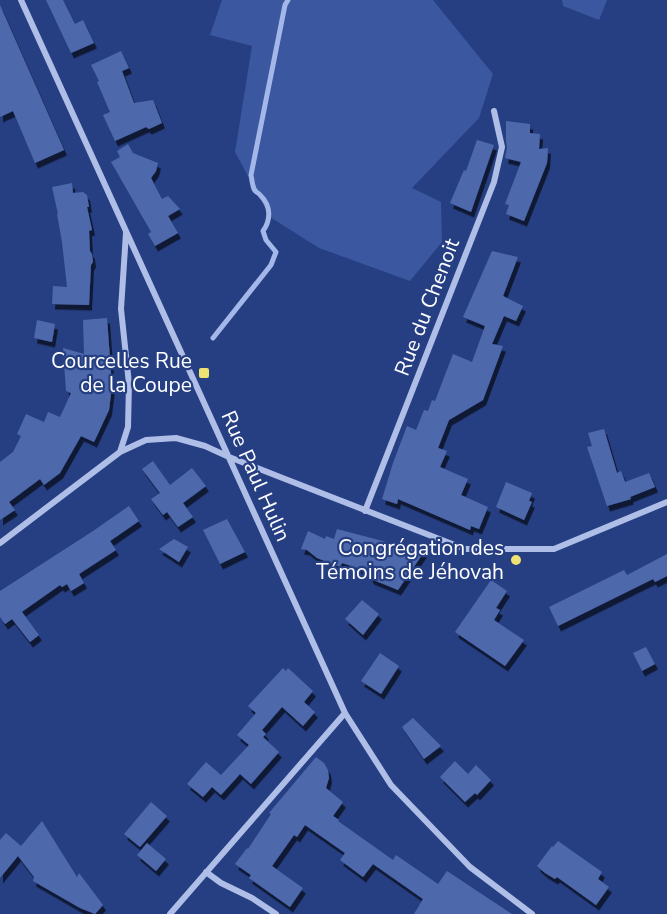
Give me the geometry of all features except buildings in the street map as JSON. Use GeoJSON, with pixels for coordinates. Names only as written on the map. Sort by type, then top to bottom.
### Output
{"type":"FeatureCollection","features":[{"type":"Feature","properties":{"kind":"street","name":"Rue Paul Hulin"},"geometry":{"type":"LineString","coordinates":[[21,0],[345,713],[391,786],[470,867],[532,914]]}},
{"type":"Feature","properties":{"kind":"street","name":"Rue du Chenoit"},"geometry":{"type":"LineString","coordinates":[[365,511],[494,182],[502,147],[494,111]]}},
{"type":"Feature","properties":{"kind":"street"},"geometry":{"type":"LineString","coordinates":[[120,452],[128,426],[129,384],[121,309],[126,229]]}},
{"type":"Feature","properties":{"kind":"street"},"geometry":{"type":"LineString","coordinates":[[0,543],[120,452],[146,440],[176,438],[205,446],[465,549],[554,549],[667,502]]}},
{"type":"Feature","properties":{"kind":"street"},"geometry":{"type":"LineString","coordinates":[[170,914],[345,713]]}},
{"type":"Feature","properties":{"kind":"street"},"geometry":{"type":"LineString","coordinates":[[206,872],[220,883],[252,898],[276,914]]}},
{"type":"Feature","properties":{"kind":"shaded area"},"geometry":{"type":"Polygon","coordinates":[[[222,0],[433,0],[493,74],[479,118],[412,188],[441,202],[442,242],[410,281],[319,248],[270,217],[235,152],[252,46],[210,35],[222,0]]]}},
{"type":"Feature","properties":{"kind":"shaded area"},"geometry":{"type":"Polygon","coordinates":[[[562,0],[607,0],[599,20],[563,6],[562,0]]]}},
{"type":"Feature","properties":{"kind":"waterway"},"geometry":{"type":"LineString","coordinates":[[213,338],[271,265],[276,252],[266,240],[263,231],[269,218],[268,209],[264,200],[254,189],[251,175],[285,5],[288,0]]}},
{"type":"Feature","properties":{"kind":"place","name":"Courcelles Rue de la Coupe"},"geometry":{"type":"Point","coordinates":[204,373]}},
{"type":"Feature","properties":{"kind":"place","name":"Congrégation des Témoins de Jéhovah"},"geometry":{"type":"Point","coordinates":[516,560]}}]}
